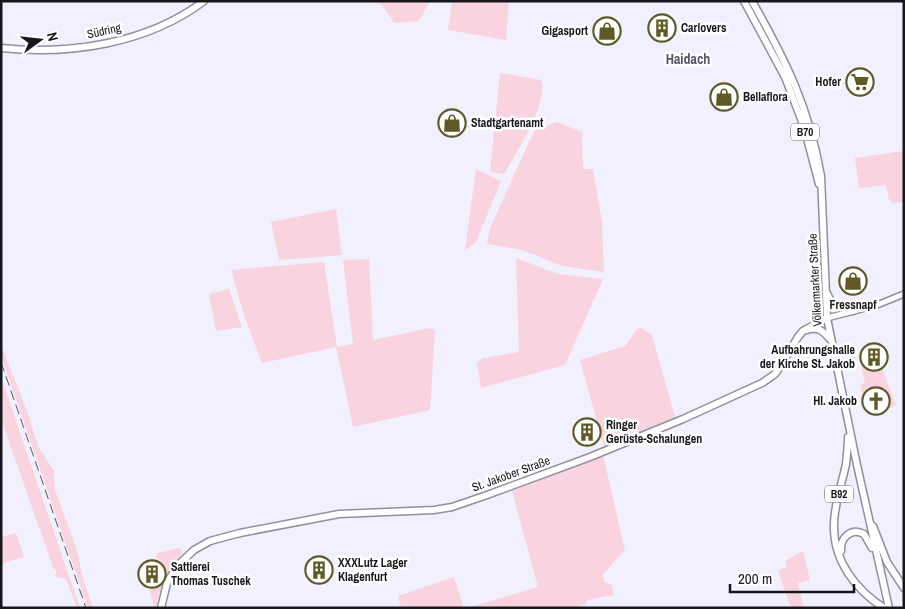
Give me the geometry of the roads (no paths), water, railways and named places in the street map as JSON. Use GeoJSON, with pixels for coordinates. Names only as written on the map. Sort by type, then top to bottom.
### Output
{"type":"FeatureCollection","features":[{"type":"Feature","properties":{"kind":"main road","name":"Südring"},"geometry":{"type":"LineString","coordinates":[[1,48],[52,50],[90,46],[118,40],[162,25],[204,1]]}},
{"type":"Feature","properties":{"kind":"main road","name":"Völkermarkter Straße"},"geometry":{"type":"LineString","coordinates":[[744,1],[752,6],[804,107],[818,160],[827,318],[849,428]]}},
{"type":"Feature","properties":{"kind":"main road","name":"Völkermarkter Straße"},"geometry":{"type":"LineString","coordinates":[[788,77],[821,190]]}},
{"type":"Feature","properties":{"kind":"main road"},"geometry":{"type":"LineString","coordinates":[[795,104],[804,107]]}},
{"type":"Feature","properties":{"kind":"main road"},"geometry":{"type":"LineString","coordinates":[[825,291],[834,304],[841,309],[853,311]]}},
{"type":"Feature","properties":{"kind":"main road","name":"St. Jakober Straße"},"geometry":{"type":"LineString","coordinates":[[161,608],[169,579],[177,566],[202,545],[219,538],[354,512],[434,510],[452,507],[496,492],[674,422],[762,383],[775,374],[803,331],[827,318]]}},
{"type":"Feature","properties":{"kind":"main road"},"geometry":{"type":"LineString","coordinates":[[803,331],[811,328],[820,330],[831,341]]}},
{"type":"Feature","properties":{"kind":"main road","name":"B70"},"geometry":{"type":"LineString","coordinates":[[849,428],[889,608]]}},
{"type":"Feature","properties":{"kind":"main road","name":"B92"},"geometry":{"type":"LineString","coordinates":[[849,428],[846,464],[834,525],[836,542],[841,560],[852,578],[870,598],[884,608]]}},
{"type":"Feature","properties":{"kind":"main road","name":"B92"},"geometry":{"type":"LineString","coordinates":[[867,511],[887,562],[904,588]]}},
{"type":"Feature","properties":{"kind":"main road"},"geometry":{"type":"LineString","coordinates":[[841,560],[841,544],[850,533],[855,532],[864,534],[868,539],[877,560]]}},
{"type":"Feature","properties":{"kind":"street"},"geometry":{"type":"LineString","coordinates":[[827,318],[877,305],[904,294]]}},
{"type":"Feature","properties":{"kind":"railway"},"geometry":{"type":"LineString","coordinates":[[1,362],[86,608]]}},
{"type":"Feature","properties":{"kind":"place","name":"Carlovers"},"geometry":{"type":"Point","coordinates":[662,28]}},
{"type":"Feature","properties":{"kind":"place","name":"Gigasport"},"geometry":{"type":"Point","coordinates":[607,31]}},
{"type":"Feature","properties":{"kind":"place","name":"Hofer"},"geometry":{"type":"Point","coordinates":[860,82]}},
{"type":"Feature","properties":{"kind":"place","name":"Bellaflora"},"geometry":{"type":"Point","coordinates":[724,97]}},
{"type":"Feature","properties":{"kind":"place","name":"Stadtgartenamt"},"geometry":{"type":"Point","coordinates":[452,123]}},
{"type":"Feature","properties":{"kind":"place","name":"Fressnapf"},"geometry":{"type":"Point","coordinates":[853,281]}},
{"type":"Feature","properties":{"kind":"place","name":"Aufbahrungshalle der Kirche St. Jakob"},"geometry":{"type":"Point","coordinates":[874,357]}},
{"type":"Feature","properties":{"kind":"place","name":"Hl. Jakob"},"geometry":{"type":"Point","coordinates":[876,401]}},
{"type":"Feature","properties":{"kind":"place","name":"Ringer Gerüste-Schalungen"},"geometry":{"type":"Point","coordinates":[587,432]}},
{"type":"Feature","properties":{"kind":"place","name":"XXXLutz Lager Klagenfurt"},"geometry":{"type":"Point","coordinates":[319,570]}},
{"type":"Feature","properties":{"kind":"place","name":"Sattlerei Thomas Tuschek"},"geometry":{"type":"Point","coordinates":[152,574]}},
{"type":"Feature","properties":{"kind":"district","name":"Haidach"},"geometry":{"type":"Point","coordinates":[688,59]}}]}
